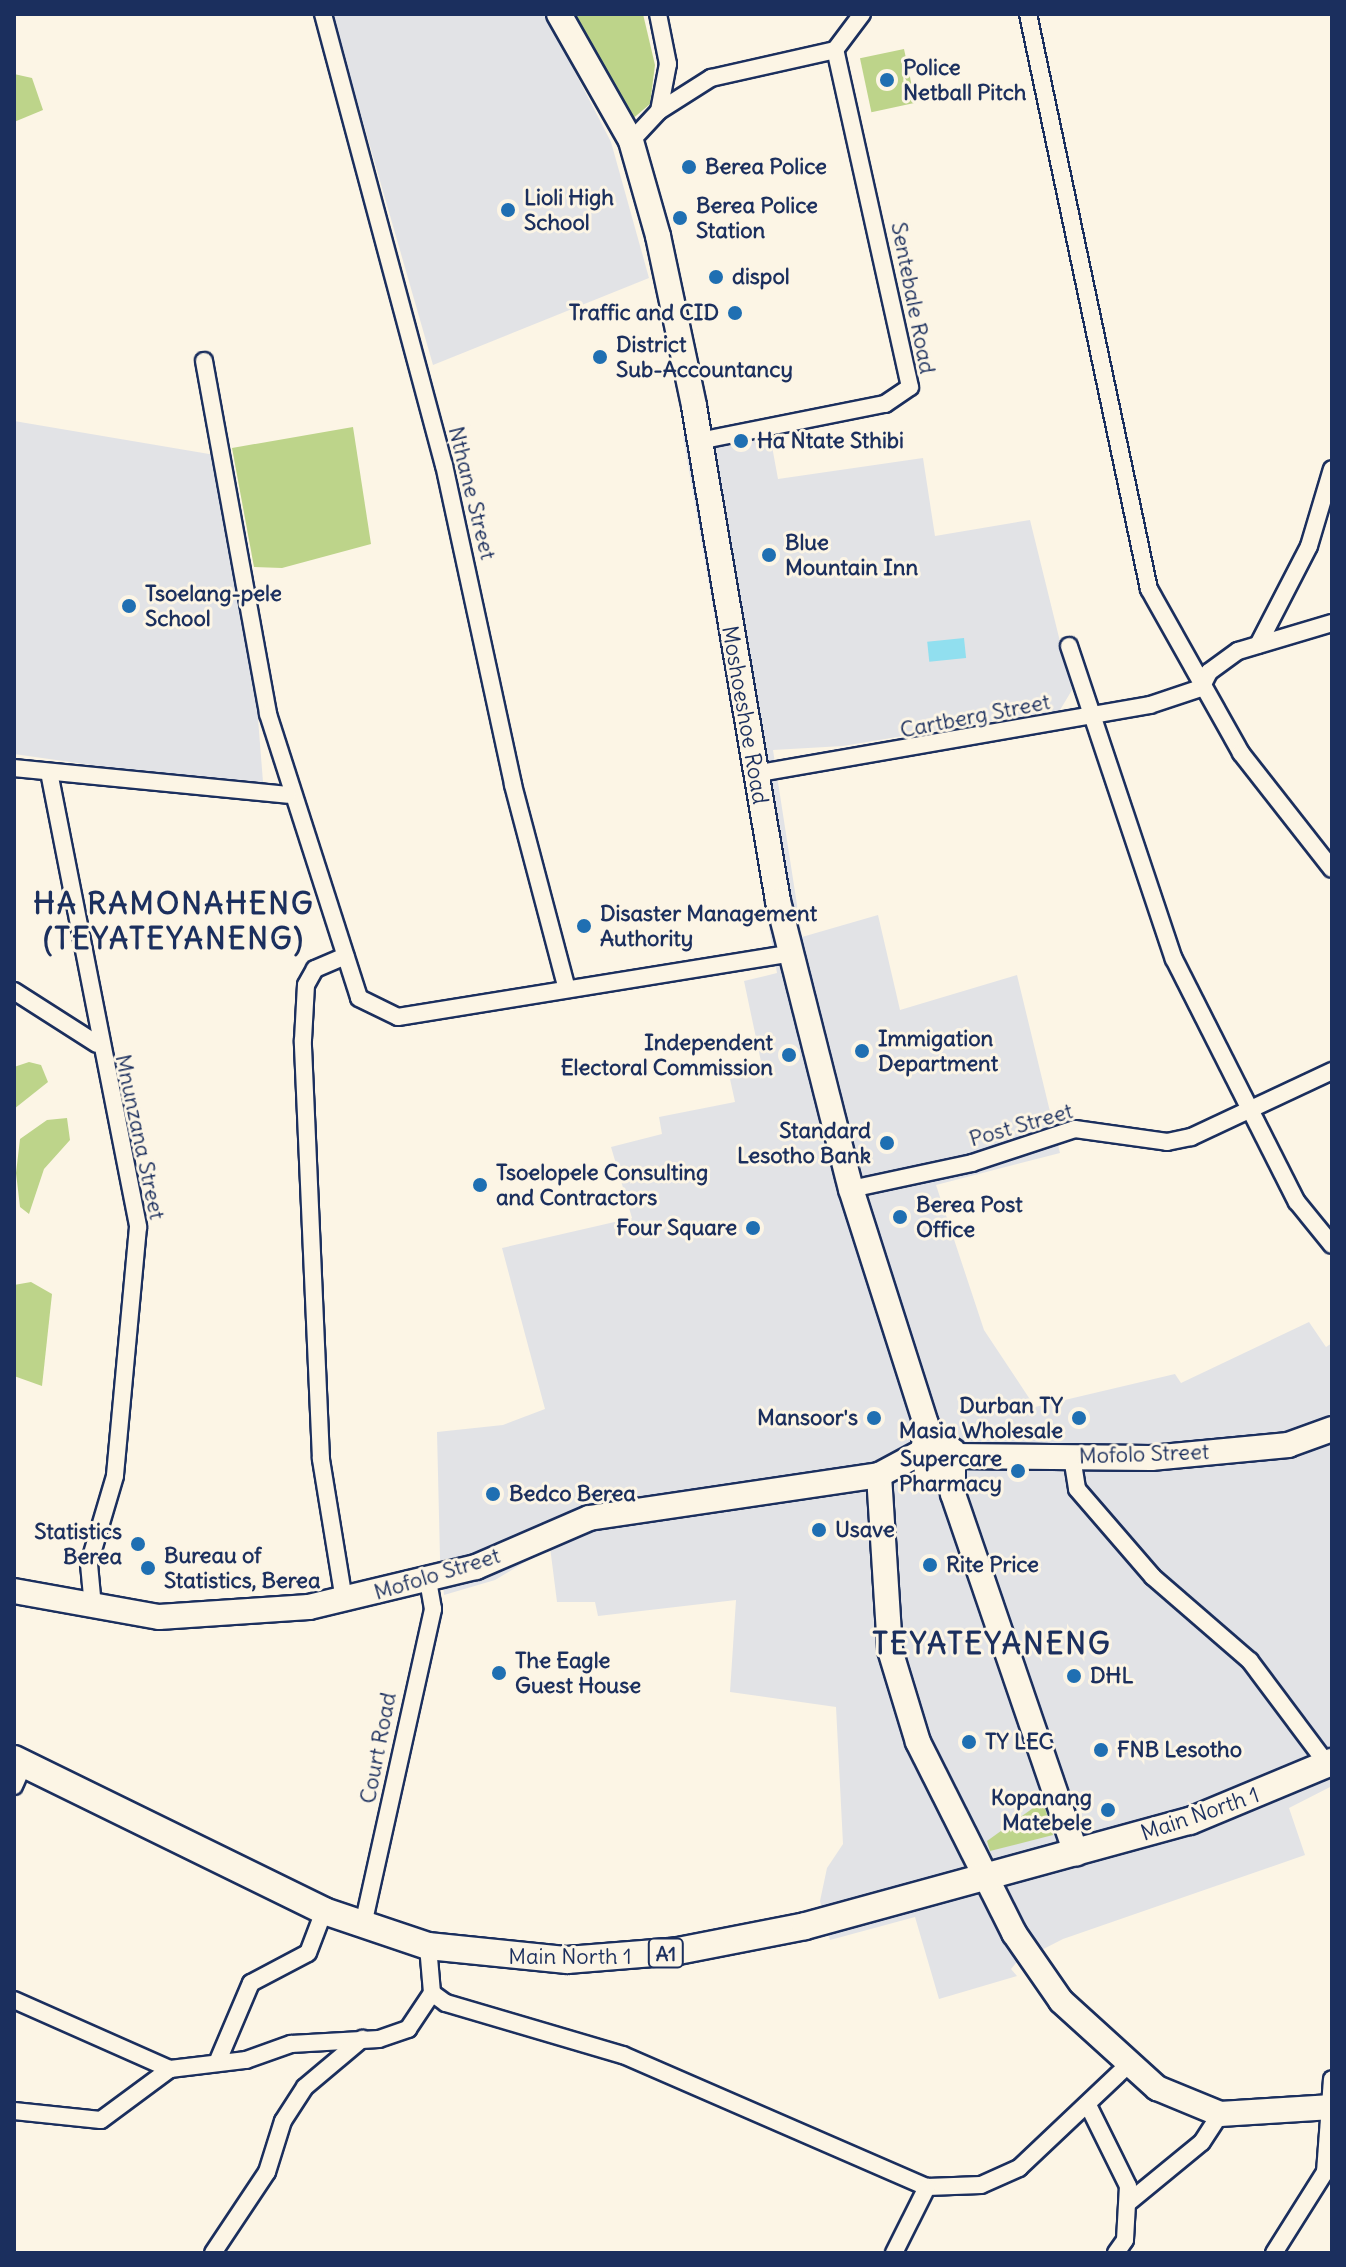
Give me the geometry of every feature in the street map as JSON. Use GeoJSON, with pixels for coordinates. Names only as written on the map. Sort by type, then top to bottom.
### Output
{"type":"FeatureCollection","features":[{"type":"Feature","properties":{"kind":"main road","name":"Moshoeshoe Road"},"geometry":{"type":"LineString","coordinates":[[559,14],[631,141],[674,306],[754,774],[791,953],[851,1189],[935,1453],[953,1494],[1076,1854]]}},
{"type":"Feature","properties":{"kind":"main road","name":"Mofolo Street"},"geometry":{"type":"LineString","coordinates":[[14,1591],[159,1617],[344,1600],[428,1580],[589,1518],[889,1471],[935,1453],[1072,1457],[1288,1445],[1332,1429]]}},
{"type":"Feature","properties":{"kind":"main road"},"geometry":{"type":"LineString","coordinates":[[889,1471],[890,1650],[918,1742],[1014,1933],[1061,2001],[1127,2066],[1220,2114],[1331,2107]]}},
{"type":"Feature","properties":{"kind":"main road","name":"Main North 1"},"geometry":{"type":"LineString","coordinates":[[17,1770],[324,1911],[428,1946],[490,1957],[628,1959],[805,1926],[1076,1854],[1233,1806],[1330,1763]]}},
{"type":"Feature","properties":{"kind":"street","name":"Nthane Street"},"geometry":{"type":"LineString","coordinates":[[323,14],[444,465],[513,785],[566,985]]}},
{"type":"Feature","properties":{"kind":"street"},"geometry":{"type":"LineString","coordinates":[[658,14],[668,64],[659,111]]}},
{"type":"Feature","properties":{"kind":"street"},"geometry":{"type":"LineString","coordinates":[[631,141],[659,111],[711,78],[835,50],[862,14]]}},
{"type":"Feature","properties":{"kind":"street"},"geometry":{"type":"LineString","coordinates":[[1028,14],[1077,259],[1111,386],[1137,555],[1201,688],[1332,869]]}},
{"type":"Feature","properties":{"kind":"street","name":"Sentebale Road"},"geometry":{"type":"LineString","coordinates":[[699,441],[885,404],[910,387],[835,50]]}},
{"type":"Feature","properties":{"kind":"street"},"geometry":{"type":"LineString","coordinates":[[204,361],[288,795],[359,998],[384,1015],[791,953]]}},
{"type":"Feature","properties":{"kind":"street"},"geometry":{"type":"LineString","coordinates":[[1258,645],[1309,546],[1332,469]]}},
{"type":"Feature","properties":{"kind":"street"},"geometry":{"type":"LineString","coordinates":[[1201,688],[1219,662],[1258,645],[1332,623]]}},
{"type":"Feature","properties":{"kind":"street"},"geometry":{"type":"LineString","coordinates":[[1069,646],[1089,717],[1174,959],[1253,1109],[1297,1202],[1332,1245]]}},
{"type":"Feature","properties":{"kind":"street","name":"Cartberg Street"},"geometry":{"type":"LineString","coordinates":[[754,774],[1089,717],[1201,688]]}},
{"type":"Feature","properties":{"kind":"street"},"geometry":{"type":"LineString","coordinates":[[14,768],[288,795]]}},
{"type":"Feature","properties":{"kind":"street","name":"Mnunzana Street"},"geometry":{"type":"LineString","coordinates":[[49,772],[97,1044],[138,1227],[115,1476],[89,1564],[93,1607]]}},
{"type":"Feature","properties":{"kind":"street"},"geometry":{"type":"LineString","coordinates":[[344,1600],[321,1459],[303,1040],[306,985],[315,969],[345,956]]}},
{"type":"Feature","properties":{"kind":"street"},"geometry":{"type":"LineString","coordinates":[[14,991],[97,1044]]}},
{"type":"Feature","properties":{"kind":"street","name":"Post Street"},"geometry":{"type":"LineString","coordinates":[[851,1189],[972,1163],[1075,1129],[1167,1142],[1253,1109],[1332,1071]]}},
{"type":"Feature","properties":{"kind":"street"},"geometry":{"type":"LineString","coordinates":[[1072,1457],[1077,1489],[1153,1577],[1250,1661],[1330,1763]]}},
{"type":"Feature","properties":{"kind":"street","name":"Court Road"},"geometry":{"type":"LineString","coordinates":[[363,1925],[433,1609],[428,1580]]}},
{"type":"Feature","properties":{"kind":"street"},"geometry":{"type":"LineString","coordinates":[[217,2063],[251,1983],[308,1953],[324,1911]]}},
{"type":"Feature","properties":{"kind":"street"},"geometry":{"type":"LineString","coordinates":[[14,2111],[101,2120],[170,2069],[217,2063],[291,2044],[362,2039],[408,2029],[432,1993],[428,1946]]}},
{"type":"Feature","properties":{"kind":"street"},"geometry":{"type":"LineString","coordinates":[[432,1993],[465,2011],[623,2055],[927,2187],[981,2185],[1019,2168],[1127,2066]]}},
{"type":"Feature","properties":{"kind":"street"},"geometry":{"type":"LineString","coordinates":[[14,2000],[170,2069]]}},
{"type":"Feature","properties":{"kind":"street"},"geometry":{"type":"LineString","coordinates":[[213,2253],[267,2172],[283,2121],[305,2087],[362,2039]]}},
{"type":"Feature","properties":{"kind":"street"},"geometry":{"type":"LineString","coordinates":[[1274,2253],[1325,2172],[1332,2079]]}},
{"type":"Feature","properties":{"kind":"street"},"geometry":{"type":"LineString","coordinates":[[1088,2105],[1123,2168],[1129,2202],[1116,2253]]}},
{"type":"Feature","properties":{"kind":"street"},"geometry":{"type":"LineString","coordinates":[[1129,2202],[1202,2142],[1220,2114]]}},
{"type":"Feature","properties":{"kind":"street"},"geometry":{"type":"LineString","coordinates":[[894,2253],[927,2187]]}},
{"type":"Feature","properties":{"kind":"shaded area","name":"Lioli High School"},"geometry":{"type":"Polygon","coordinates":[[[332,14],[545,14],[611,142],[649,278],[433,365],[332,14]]]}},
{"type":"Feature","properties":{"kind":"shaded area"},"geometry":{"type":"Polygon","coordinates":[[[767,419],[778,479],[923,458],[935,536],[1030,520],[1072,690],[1060,710],[843,746],[773,750],[802,937],[878,915],[900,1010],[1017,975],[1060,1153],[936,1185],[984,1330],[1035,1407],[1175,1374],[1181,1383],[1309,1322],[1326,1347],[1332,1343],[1332,1786],[1289,1808],[1305,1855],[1063,1939],[1016,1963],[1011,1969],[1017,1976],[939,1999],[915,1917],[830,1940],[820,1901],[827,1868],[843,1844],[836,1707],[730,1692],[736,1600],[598,1616],[595,1602],[557,1602],[550,1547],[495,1580],[444,1595],[440,1558],[437,1432],[503,1425],[545,1409],[502,1248],[632,1218],[611,1147],[662,1134],[659,1117],[735,1102],[730,1079],[763,1071],[744,981],[777,973],[683,436],[767,419]]]}},
{"type":"Feature","properties":{"kind":"shaded area","name":"Tsoelang-pele School"},"geometry":{"type":"Polygon","coordinates":[[[14,421],[215,455],[252,642],[263,782],[211,782],[14,754],[14,421]]]}},
{"type":"Feature","properties":{"kind":"green space"},"geometry":{"type":"Polygon","coordinates":[[[569,14],[643,14],[655,65],[650,104],[630,121],[569,14]]]}},
{"type":"Feature","properties":{"kind":"green space","name":"Police Netball Pitch"},"geometry":{"type":"Polygon","coordinates":[[[904,49],[915,103],[871,112],[860,58],[904,49]]]}},
{"type":"Feature","properties":{"kind":"green space"},"geometry":{"type":"Polygon","coordinates":[[[14,74],[32,78],[43,110],[14,122],[14,74]]]}},
{"type":"Feature","properties":{"kind":"green space"},"geometry":{"type":"Polygon","coordinates":[[[353,427],[371,544],[282,568],[254,567],[232,448],[353,427]]]}},
{"type":"Feature","properties":{"kind":"green space"},"geometry":{"type":"Polygon","coordinates":[[[29,1062],[41,1065],[48,1082],[14,1109],[14,1067],[29,1062]]]}},
{"type":"Feature","properties":{"kind":"green space"},"geometry":{"type":"Polygon","coordinates":[[[67,1118],[70,1140],[44,1169],[29,1214],[20,1207],[16,1173],[20,1139],[47,1120],[67,1118]]]}},
{"type":"Feature","properties":{"kind":"green space"},"geometry":{"type":"Polygon","coordinates":[[[31,1282],[52,1294],[42,1386],[14,1376],[14,1285],[31,1282]]]}},
{"type":"Feature","properties":{"kind":"green space"},"geometry":{"type":"Polygon","coordinates":[[[1043,1801],[1053,1835],[990,1851],[987,1841],[1043,1801]]]}},
{"type":"Feature","properties":{"kind":"water"},"geometry":{"type":"Polygon","coordinates":[[[964,638],[966,658],[929,662],[927,642],[964,638]]]}},
{"type":"Feature","properties":{"kind":"place","name":"Police Netball Pitch"},"geometry":{"type":"Point","coordinates":[887,80]}},
{"type":"Feature","properties":{"kind":"place","name":"Berea Police"},"geometry":{"type":"Point","coordinates":[689,167]}},
{"type":"Feature","properties":{"kind":"place","name":"Lioli High School"},"geometry":{"type":"Point","coordinates":[508,210]}},
{"type":"Feature","properties":{"kind":"place","name":"Berea Police Station"},"geometry":{"type":"Point","coordinates":[680,218]}},
{"type":"Feature","properties":{"kind":"place","name":"dispol"},"geometry":{"type":"Point","coordinates":[716,277]}},
{"type":"Feature","properties":{"kind":"place","name":"Traffic and CID"},"geometry":{"type":"Point","coordinates":[735,313]}},
{"type":"Feature","properties":{"kind":"place","name":"District Sub-Accountancy"},"geometry":{"type":"Point","coordinates":[600,357]}},
{"type":"Feature","properties":{"kind":"place","name":"Ha Ntate Sthibi"},"geometry":{"type":"Point","coordinates":[741,441]}},
{"type":"Feature","properties":{"kind":"place","name":"Blue Mountain Inn"},"geometry":{"type":"Point","coordinates":[769,555]}},
{"type":"Feature","properties":{"kind":"place","name":"Tsoelang-pele School"},"geometry":{"type":"Point","coordinates":[129,606]}},
{"type":"Feature","properties":{"kind":"place","name":"Disaster Management Authority"},"geometry":{"type":"Point","coordinates":[584,926]}},
{"type":"Feature","properties":{"kind":"place","name":"Immigation Department"},"geometry":{"type":"Point","coordinates":[862,1051]}},
{"type":"Feature","properties":{"kind":"place","name":"Independent Electoral Commission"},"geometry":{"type":"Point","coordinates":[789,1055]}},
{"type":"Feature","properties":{"kind":"place","name":"Standard Lesotho Bank"},"geometry":{"type":"Point","coordinates":[887,1143]}},
{"type":"Feature","properties":{"kind":"place","name":"Tsoelopele Consulting and Contractors"},"geometry":{"type":"Point","coordinates":[480,1185]}},
{"type":"Feature","properties":{"kind":"place","name":"Berea Post Office"},"geometry":{"type":"Point","coordinates":[900,1217]}},
{"type":"Feature","properties":{"kind":"place","name":"Four Square"},"geometry":{"type":"Point","coordinates":[753,1228]}},
{"type":"Feature","properties":{"kind":"place","name":"Mansoor's"},"geometry":{"type":"Point","coordinates":[874,1418]}},
{"type":"Feature","properties":{"kind":"place","name":"Durban TY Masia Wholesale"},"geometry":{"type":"Point","coordinates":[1079,1418]}},
{"type":"Feature","properties":{"kind":"place","name":"Supercare Pharmacy"},"geometry":{"type":"Point","coordinates":[1018,1471]}},
{"type":"Feature","properties":{"kind":"place","name":"Bedco Berea"},"geometry":{"type":"Point","coordinates":[493,1494]}},
{"type":"Feature","properties":{"kind":"place","name":"Usave"},"geometry":{"type":"Point","coordinates":[819,1530]}},
{"type":"Feature","properties":{"kind":"place","name":"Statistics Berea"},"geometry":{"type":"Point","coordinates":[138,1544]}},
{"type":"Feature","properties":{"kind":"place","name":"Rite Price"},"geometry":{"type":"Point","coordinates":[930,1565]}},
{"type":"Feature","properties":{"kind":"place","name":"Bureau of Statistics, Berea"},"geometry":{"type":"Point","coordinates":[148,1568]}},
{"type":"Feature","properties":{"kind":"place","name":"The Eagle Guest House"},"geometry":{"type":"Point","coordinates":[499,1673]}},
{"type":"Feature","properties":{"kind":"place","name":"DHL"},"geometry":{"type":"Point","coordinates":[1074,1676]}},
{"type":"Feature","properties":{"kind":"place","name":"TY LEC"},"geometry":{"type":"Point","coordinates":[969,1742]}},
{"type":"Feature","properties":{"kind":"place","name":"FNB Lesotho"},"geometry":{"type":"Point","coordinates":[1101,1750]}},
{"type":"Feature","properties":{"kind":"place","name":"Kopanang Matebele"},"geometry":{"type":"Point","coordinates":[1108,1810]}},
{"type":"Feature","properties":{"kind":"district","name":"HA RAMONAHENG (TEYATEYANENG)"},"geometry":{"type":"Point","coordinates":[174,920]}},
{"type":"Feature","properties":{"kind":"district","name":"TEYATEYANENG"},"geometry":{"type":"Point","coordinates":[992,1643]}}]}
